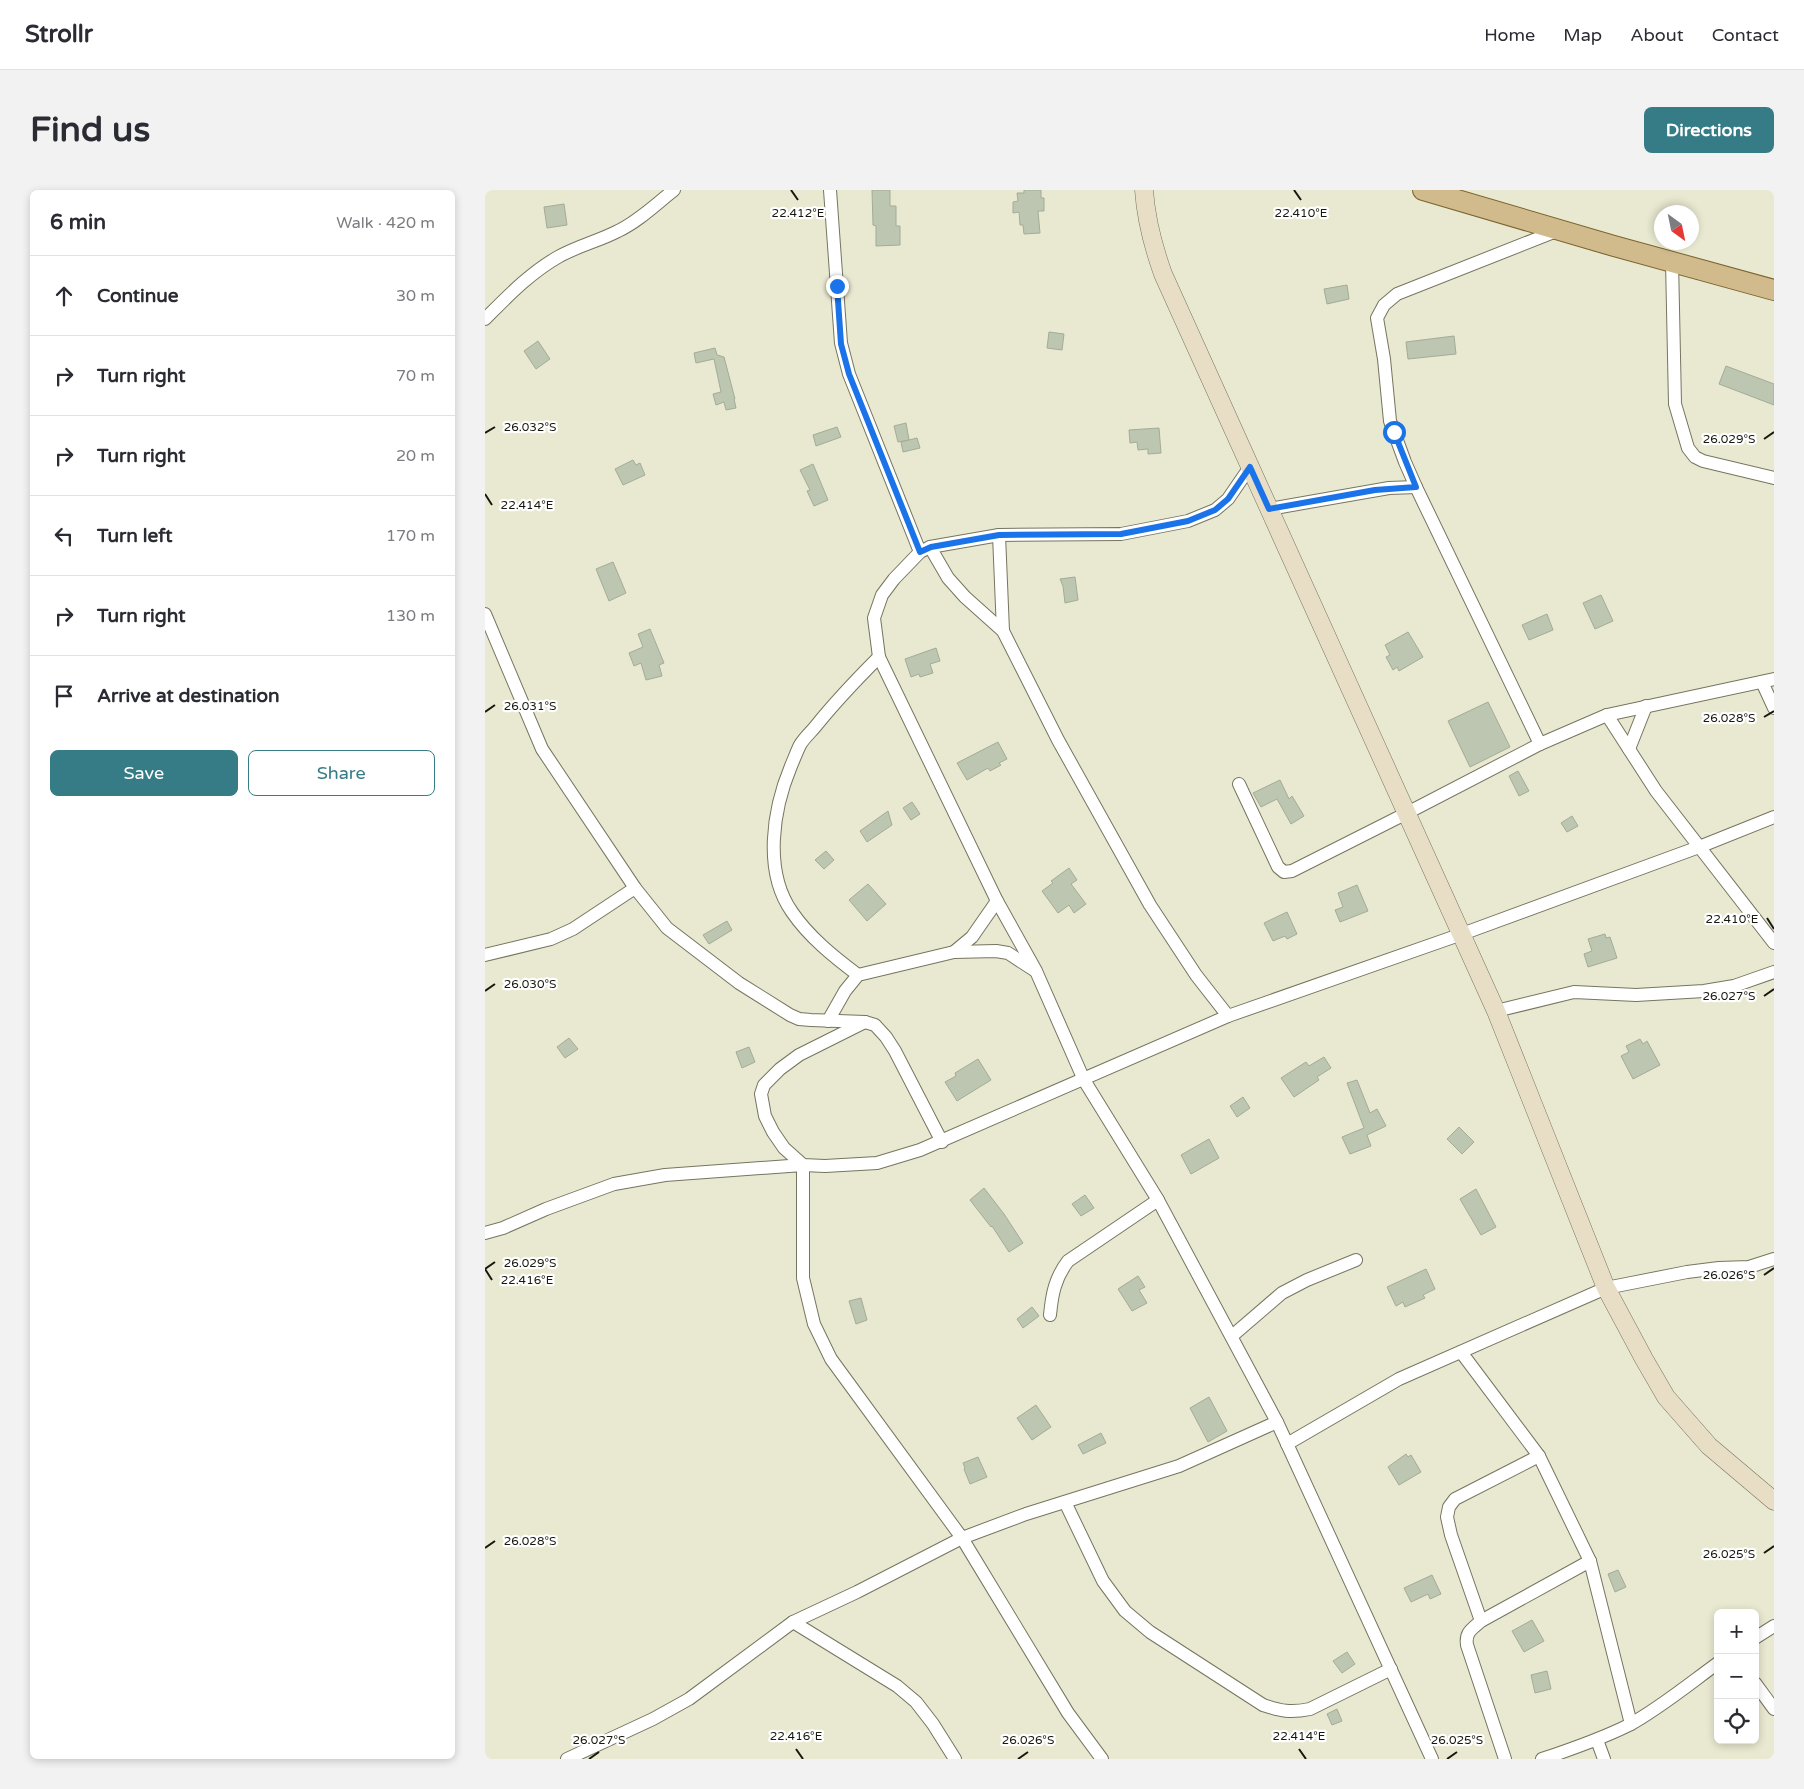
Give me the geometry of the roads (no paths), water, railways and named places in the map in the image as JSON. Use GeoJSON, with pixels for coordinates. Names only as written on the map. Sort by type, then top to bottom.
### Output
{"type":"FeatureCollection","features":[{"type":"Feature","properties":{"kind":"main road"},"geometry":{"type":"LineString","coordinates":[[1423,190],[1614,246],[1774,290]]}},
{"type":"Feature","properties":{"kind":"street"},"geometry":{"type":"LineString","coordinates":[[485,319],[518,286],[541,268],[559,256],[617,232],[633,223],[674,190]]}},
{"type":"Feature","properties":{"kind":"street"},"geometry":{"type":"LineString","coordinates":[[829,190],[841,344],[849,374],[925,550],[965,597],[1003,631],[1058,740],[1150,905],[1196,975],[1227,1016]]}},
{"type":"Feature","properties":{"kind":"street"},"geometry":{"type":"LineString","coordinates":[[1144,190],[1146,217],[1153,247],[1163,274],[1496,1011],[1606,1288],[1666,1397],[1709,1446],[1774,1501]]}},
{"type":"Feature","properties":{"kind":"street"},"geometry":{"type":"LineString","coordinates":[[1540,744],[1405,462],[1390,421],[1384,359],[1377,318],[1383,305],[1397,294],[1559,230]]}},
{"type":"Feature","properties":{"kind":"street"},"geometry":{"type":"LineString","coordinates":[[1672,261],[1675,404],[1688,448],[1695,457],[1703,461],[1774,478]]}},
{"type":"Feature","properties":{"kind":"street"},"geometry":{"type":"LineString","coordinates":[[1250,467],[1228,499],[1215,510],[1188,521],[1121,534],[999,535],[925,550],[894,580],[882,595],[874,618],[879,657],[997,901],[1036,971],[1084,1080],[1158,1200],[1277,1422],[1430,1758]]}},
{"type":"Feature","properties":{"kind":"street"},"geometry":{"type":"LineString","coordinates":[[1269,509],[1381,489],[1416,487]]}},
{"type":"Feature","properties":{"kind":"street"},"geometry":{"type":"LineString","coordinates":[[999,535],[1003,631]]}},
{"type":"Feature","properties":{"kind":"street"},"geometry":{"type":"LineString","coordinates":[[485,614],[542,749],[635,888],[667,928],[739,983],[790,1014],[799,1018],[865,1022],[875,1025],[895,1051],[942,1142]]}},
{"type":"Feature","properties":{"kind":"street"},"geometry":{"type":"LineString","coordinates":[[858,975],[835,957],[803,927],[791,912],[781,894],[775,867],[774,830],[782,789],[800,745],[832,704],[879,657]]}},
{"type":"Feature","properties":{"kind":"street"},"geometry":{"type":"LineString","coordinates":[[1239,784],[1278,867],[1284,872],[1293,871],[1540,744],[1607,716],[1768,680],[1774,708]]}},
{"type":"Feature","properties":{"kind":"street"},"geometry":{"type":"LineString","coordinates":[[1629,749],[1646,706]]}},
{"type":"Feature","properties":{"kind":"street"},"geometry":{"type":"LineString","coordinates":[[1607,716],[1656,791],[1774,943]]}},
{"type":"Feature","properties":{"kind":"street"},"geometry":{"type":"LineString","coordinates":[[485,1233],[503,1228],[545,1209],[615,1184],[665,1174],[803,1165],[825,1166],[877,1163],[921,1150],[1227,1016],[1462,934],[1699,847],[1774,817]]}},
{"type":"Feature","properties":{"kind":"street"},"geometry":{"type":"LineString","coordinates":[[485,955],[558,936],[573,929],[635,888]]}},
{"type":"Feature","properties":{"kind":"street"},"geometry":{"type":"LineString","coordinates":[[954,952],[972,937],[997,901]]}},
{"type":"Feature","properties":{"kind":"street"},"geometry":{"type":"LineString","coordinates":[[828,1021],[845,991],[858,975],[954,952],[996,951],[1009,953],[1036,971]]}},
{"type":"Feature","properties":{"kind":"street"},"geometry":{"type":"LineString","coordinates":[[1496,1011],[1574,992],[1636,995],[1704,991],[1734,986],[1774,972]]}},
{"type":"Feature","properties":{"kind":"street"},"geometry":{"type":"LineString","coordinates":[[865,1022],[799,1055],[764,1085],[761,1094],[765,1116],[773,1132],[784,1148],[803,1165],[803,1278],[814,1324],[831,1359],[962,1538],[1068,1713],[1102,1759]]}},
{"type":"Feature","properties":{"kind":"street"},"geometry":{"type":"LineString","coordinates":[[1050,1315],[1052,1293],[1059,1273],[1068,1261],[1158,1200]]}},
{"type":"Feature","properties":{"kind":"street"},"geometry":{"type":"LineString","coordinates":[[1287,1444],[1399,1379],[1606,1288],[1687,1272],[1749,1267],[1774,1259]]}},
{"type":"Feature","properties":{"kind":"street"},"geometry":{"type":"LineString","coordinates":[[1232,1336],[1282,1293],[1307,1280],[1356,1260]]}},
{"type":"Feature","properties":{"kind":"street"},"geometry":{"type":"LineString","coordinates":[[1461,1352],[1539,1456],[1590,1561],[1631,1724]]}},
{"type":"Feature","properties":{"kind":"street"},"geometry":{"type":"LineString","coordinates":[[567,1759],[653,1719],[689,1699],[793,1622],[857,1592],[962,1538],[1026,1514],[1179,1466],[1277,1422]]}},
{"type":"Feature","properties":{"kind":"street"},"geometry":{"type":"LineString","coordinates":[[1481,1621],[1451,1536],[1447,1516],[1449,1507],[1455,1499],[1539,1456]]}},
{"type":"Feature","properties":{"kind":"street"},"geometry":{"type":"LineString","coordinates":[[1065,1502],[1103,1581],[1125,1611],[1150,1632],[1263,1704],[1283,1711],[1296,1712],[1309,1709],[1391,1669]]}},
{"type":"Feature","properties":{"kind":"street"},"geometry":{"type":"LineString","coordinates":[[1505,1759],[1467,1645],[1468,1631],[1481,1621],[1590,1561]]}},
{"type":"Feature","properties":{"kind":"street"},"geometry":{"type":"LineString","coordinates":[[793,1622],[903,1691],[916,1702],[933,1724],[955,1759]]}},
{"type":"Feature","properties":{"kind":"street"},"geometry":{"type":"LineString","coordinates":[[1759,1635],[1774,1626]]}},
{"type":"Feature","properties":{"kind":"street"},"geometry":{"type":"LineString","coordinates":[[1542,1759],[1597,1740],[1631,1724],[1714,1666]]}},
{"type":"Feature","properties":{"kind":"street"},"geometry":{"type":"LineString","coordinates":[[1759,1688],[1774,1709]]}},
{"type":"Feature","properties":{"kind":"street"},"geometry":{"type":"LineString","coordinates":[[1597,1740],[1604,1759]]}}]}
